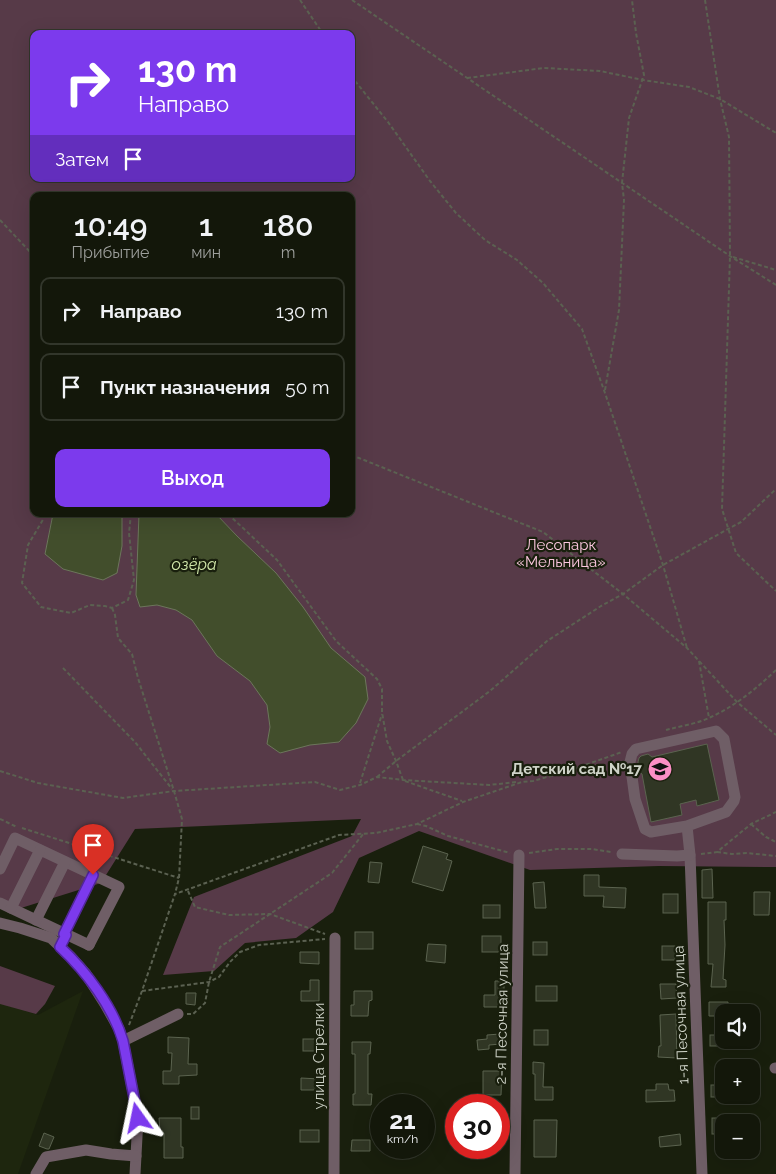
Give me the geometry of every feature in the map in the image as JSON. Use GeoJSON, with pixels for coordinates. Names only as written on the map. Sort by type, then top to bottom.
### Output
{"type":"FeatureCollection","features":[{"type":"Feature","properties":{"kind":"street"},"geometry":{"type":"LineString","coordinates":[[716,731],[724,739],[734,789],[734,801],[726,812],[687,826],[651,832],[645,829],[635,799],[630,762],[632,754],[636,749],[716,731]]}},
{"type":"Feature","properties":{"kind":"street","name":"1-я Песочная улица"},"geometry":{"type":"LineString","coordinates":[[687,826],[690,855],[702,1174]]}},
{"type":"Feature","properties":{"kind":"street"},"geometry":{"type":"LineString","coordinates":[[0,869],[15,838],[119,887],[89,945],[0,903]]}},
{"type":"Feature","properties":{"kind":"street"},"geometry":{"type":"LineString","coordinates":[[11,908],[40,850]]}},
{"type":"Feature","properties":{"kind":"street"},"geometry":{"type":"LineString","coordinates":[[622,854],[690,855]]}},
{"type":"Feature","properties":{"kind":"street","name":"2-я Песочная улица"},"geometry":{"type":"LineString","coordinates":[[516,1174],[519,855]]}},
{"type":"Feature","properties":{"kind":"street"},"geometry":{"type":"LineString","coordinates":[[36,920],[66,862]]}},
{"type":"Feature","properties":{"kind":"street"},"geometry":{"type":"LineString","coordinates":[[60,947],[93,875]]}},
{"type":"Feature","properties":{"kind":"street"},"geometry":{"type":"LineString","coordinates":[[0,923],[51,938],[86,974],[119,1029],[138,1118],[135,1174]]}},
{"type":"Feature","properties":{"kind":"street","name":"улица Стрелки"},"geometry":{"type":"LineString","coordinates":[[334,1174],[335,938]]}},
{"type":"Feature","properties":{"kind":"street"},"geometry":{"type":"LineString","coordinates":[[123,1041],[178,1014]]}},
{"type":"Feature","properties":{"kind":"street"},"geometry":{"type":"LineString","coordinates":[[36,1174],[46,1157],[86,1150],[136,1156]]}},
{"type":"Feature","properties":{"kind":"path"},"geometry":{"type":"LineString","coordinates":[[300,0],[320,30]]}},
{"type":"Feature","properties":{"kind":"path"},"geometry":{"type":"LineString","coordinates":[[352,0],[730,256],[776,285]]}},
{"type":"Feature","properties":{"kind":"path"},"geometry":{"type":"LineString","coordinates":[[605,393],[619,310],[624,200],[622,183],[629,118],[644,75],[632,0]]}},
{"type":"Feature","properties":{"kind":"path"},"geometry":{"type":"LineString","coordinates":[[705,0],[720,99],[729,136],[730,256],[722,509],[736,553],[776,591]]}},
{"type":"Feature","properties":{"kind":"path"},"geometry":{"type":"LineString","coordinates":[[466,78],[544,68],[600,71],[689,87],[720,99],[776,133]]}},
{"type":"Feature","properties":{"kind":"path"},"geometry":{"type":"LineString","coordinates":[[355,81],[456,213],[485,240],[517,260],[530,271],[543,283],[582,329],[662,565],[687,648]]}},
{"type":"Feature","properties":{"kind":"path"},"geometry":{"type":"LineString","coordinates":[[0,220],[30,252]]}},
{"type":"Feature","properties":{"kind":"path"},"geometry":{"type":"LineString","coordinates":[[730,256],[776,270]]}},
{"type":"Feature","properties":{"kind":"path"},"geometry":{"type":"LineString","coordinates":[[355,457],[543,532],[623,594],[687,648],[737,702],[776,735]]}},
{"type":"Feature","properties":{"kind":"path"},"geometry":{"type":"LineString","coordinates":[[0,771],[38,782],[123,798],[174,791],[315,782],[340,790],[360,785],[377,777],[396,760],[490,692],[547,641],[623,594],[662,565],[741,522],[776,489]]}},
{"type":"Feature","properties":{"kind":"path"},"geometry":{"type":"LineString","coordinates":[[44,517],[28,545],[22,582],[41,607],[71,613],[90,605],[112,608],[128,600],[134,580],[129,533],[131,517]]}},
{"type":"Feature","properties":{"kind":"path"},"geometry":{"type":"LineString","coordinates":[[231,517],[277,560],[336,641],[377,679],[382,689],[382,712],[387,741],[403,780]]}},
{"type":"Feature","properties":{"kind":"path"},"geometry":{"type":"LineString","coordinates":[[112,608],[115,615],[118,638],[132,654],[182,819],[179,878],[175,894],[129,1024]]}},
{"type":"Feature","properties":{"kind":"path"},"geometry":{"type":"LineString","coordinates":[[698,661],[709,718]]}},
{"type":"Feature","properties":{"kind":"path"},"geometry":{"type":"LineString","coordinates":[[63,668],[135,742],[174,791]]}},
{"type":"Feature","properties":{"kind":"path"},"geometry":{"type":"LineString","coordinates":[[662,732],[709,718],[758,687],[776,670]]}},
{"type":"Feature","properties":{"kind":"path"},"geometry":{"type":"LineString","coordinates":[[360,785],[382,712]]}},
{"type":"Feature","properties":{"kind":"path"},"geometry":{"type":"LineString","coordinates":[[377,777],[489,784],[533,781],[568,771],[620,753],[629,748]]}},
{"type":"Feature","properties":{"kind":"path"},"geometry":{"type":"LineString","coordinates":[[403,780],[463,802]]}},
{"type":"Feature","properties":{"kind":"path"},"geometry":{"type":"LineString","coordinates":[[175,894],[338,835],[376,833],[417,824],[463,802],[522,782]]}},
{"type":"Feature","properties":{"kind":"path"},"geometry":{"type":"LineString","coordinates":[[717,852],[751,824],[776,812]]}},
{"type":"Feature","properties":{"kind":"path"},"geometry":{"type":"LineString","coordinates":[[0,820],[13,826],[179,878]]}},
{"type":"Feature","properties":{"kind":"path"},"geometry":{"type":"LineString","coordinates":[[417,824],[448,836],[519,855],[556,849],[592,849],[622,854]]}},
{"type":"Feature","properties":{"kind":"path"},"geometry":{"type":"LineString","coordinates":[[751,824],[766,837],[776,842]]}},
{"type":"Feature","properties":{"kind":"path"},"geometry":{"type":"LineString","coordinates":[[178,1014],[193,1014],[205,1003],[209,982],[220,947],[332,873],[364,833]]}},
{"type":"Feature","properties":{"kind":"path"},"geometry":{"type":"LineString","coordinates":[[690,855],[717,852],[732,854],[747,852],[776,856]]}},
{"type":"Feature","properties":{"kind":"path"},"geometry":{"type":"LineString","coordinates":[[188,890],[195,907],[229,915],[270,914],[335,938]]}},
{"type":"Feature","properties":{"kind":"path"},"geometry":{"type":"LineString","coordinates":[[142,991],[209,982],[219,977],[240,952],[259,945],[335,938]]}},
{"type":"Feature","properties":{"kind":"shaded area"},"geometry":{"type":"Polygon","coordinates":[[[83,991],[18,1174],[0,1174],[0,1003],[38,1015],[83,991]]]}},
{"type":"Feature","properties":{"kind":"green space","name":"Лесопарк «Мельница»"},"geometry":{"type":"Polygon","coordinates":[[[0,0],[776,0],[776,867],[659,866],[530,870],[419,831],[359,858],[333,912],[296,938],[245,943],[214,971],[163,975],[194,897],[352,836],[361,819],[135,829],[101,883],[21,908],[0,903],[0,0]]]}},
{"type":"Feature","properties":{"kind":"green space"},"geometry":{"type":"Polygon","coordinates":[[[0,966],[55,986],[45,1004],[36,1014],[0,1004],[0,966]]]}},
{"type":"Feature","properties":{"kind":"water"},"geometry":{"type":"Polygon","coordinates":[[[52,517],[122,517],[122,546],[117,573],[103,580],[63,569],[45,554],[52,517]]]}},
{"type":"Feature","properties":{"kind":"water","name":"озёра"},"geometry":{"type":"Polygon","coordinates":[[[139,517],[219,517],[276,573],[303,607],[331,648],[365,677],[368,699],[356,723],[339,742],[310,745],[280,753],[267,744],[270,727],[267,705],[250,681],[217,656],[192,620],[176,610],[157,605],[140,607],[136,595],[139,517]]]}},
{"type":"Feature","properties":{"kind":"building"},"geometry":{"type":"Polygon","coordinates":[[[707,744],[719,800],[697,806],[696,800],[680,804],[682,815],[651,822],[642,774],[639,772],[639,758],[648,754],[652,757],[707,744]]]}},
{"type":"Feature","properties":{"kind":"building"},"geometry":{"type":"Polygon","coordinates":[[[423,846],[448,854],[446,859],[452,861],[443,891],[412,882],[423,846]]]}},
{"type":"Feature","properties":{"kind":"building"},"geometry":{"type":"Polygon","coordinates":[[[370,862],[382,863],[379,883],[368,882],[370,862]]]}},
{"type":"Feature","properties":{"kind":"building"},"geometry":{"type":"Polygon","coordinates":[[[712,869],[713,898],[702,898],[702,870],[712,869]]]}},
{"type":"Feature","properties":{"kind":"building"},"geometry":{"type":"Polygon","coordinates":[[[584,875],[599,875],[599,887],[626,888],[625,908],[603,907],[604,896],[584,896],[584,875]]]}},
{"type":"Feature","properties":{"kind":"building"},"geometry":{"type":"Polygon","coordinates":[[[544,882],[546,908],[535,908],[533,883],[544,882]]]}},
{"type":"Feature","properties":{"kind":"building"},"geometry":{"type":"Polygon","coordinates":[[[754,892],[770,892],[769,915],[754,915],[754,892]]]}},
{"type":"Feature","properties":{"kind":"building"},"geometry":{"type":"Polygon","coordinates":[[[663,894],[678,894],[678,913],[663,913],[663,894]]]}},
{"type":"Feature","properties":{"kind":"building"},"geometry":{"type":"Polygon","coordinates":[[[708,902],[726,902],[723,979],[726,980],[726,987],[711,987],[713,964],[708,964],[708,902]]]}},
{"type":"Feature","properties":{"kind":"building"},"geometry":{"type":"Polygon","coordinates":[[[483,905],[500,905],[500,918],[483,918],[483,905]]]}},
{"type":"Feature","properties":{"kind":"building"},"geometry":{"type":"Polygon","coordinates":[[[355,932],[373,932],[373,949],[355,949],[355,932]]]}},
{"type":"Feature","properties":{"kind":"building"},"geometry":{"type":"Polygon","coordinates":[[[482,936],[501,936],[501,952],[482,952],[482,936]]]}},
{"type":"Feature","properties":{"kind":"building"},"geometry":{"type":"Polygon","coordinates":[[[533,942],[547,942],[547,955],[533,955],[533,942]]]}},
{"type":"Feature","properties":{"kind":"building"},"geometry":{"type":"Polygon","coordinates":[[[428,944],[446,945],[445,963],[426,961],[428,944]]]}},
{"type":"Feature","properties":{"kind":"building"},"geometry":{"type":"Polygon","coordinates":[[[662,946],[675,946],[675,960],[662,960],[662,946]]]}},
{"type":"Feature","properties":{"kind":"building"},"geometry":{"type":"Polygon","coordinates":[[[300,952],[319,952],[319,964],[300,963],[300,952]]]}},
{"type":"Feature","properties":{"kind":"building"},"geometry":{"type":"Polygon","coordinates":[[[310,980],[319,980],[319,1001],[301,1001],[301,991],[310,991],[310,980]]]}},
{"type":"Feature","properties":{"kind":"building"},"geometry":{"type":"Polygon","coordinates":[[[495,981],[504,981],[504,1007],[484,1007],[484,995],[495,995],[495,981]]]}},
{"type":"Feature","properties":{"kind":"building"},"geometry":{"type":"Polygon","coordinates":[[[660,984],[676,984],[677,998],[661,999],[660,984]]]}},
{"type":"Feature","properties":{"kind":"building"},"geometry":{"type":"Polygon","coordinates":[[[536,986],[557,986],[557,1001],[536,1001],[536,986]]]}},
{"type":"Feature","properties":{"kind":"building"},"geometry":{"type":"Polygon","coordinates":[[[354,991],[372,991],[368,1016],[351,1016],[351,1005],[354,1005],[354,991]]]}},
{"type":"Feature","properties":{"kind":"building"},"geometry":{"type":"Polygon","coordinates":[[[186,993],[196,993],[195,1005],[186,1004],[186,993]]]}},
{"type":"Feature","properties":{"kind":"building"},"geometry":{"type":"Polygon","coordinates":[[[709,1002],[728,1002],[728,1004],[715,1004],[715,1016],[709,1016],[709,1002]]]}},
{"type":"Feature","properties":{"kind":"building"},"geometry":{"type":"Polygon","coordinates":[[[676,1014],[677,1058],[658,1057],[659,1046],[661,1046],[660,1015],[676,1014]]]}},
{"type":"Feature","properties":{"kind":"building"},"geometry":{"type":"Polygon","coordinates":[[[534,1030],[548,1030],[548,1045],[534,1045],[534,1030]]]}},
{"type":"Feature","properties":{"kind":"building"},"geometry":{"type":"Polygon","coordinates":[[[500,1034],[501,1044],[489,1045],[489,1049],[478,1050],[477,1040],[487,1039],[487,1035],[500,1034]]]}},
{"type":"Feature","properties":{"kind":"building"},"geometry":{"type":"Polygon","coordinates":[[[710,1035],[715,1035],[715,1046],[710,1046],[710,1035]]]}},
{"type":"Feature","properties":{"kind":"building"},"geometry":{"type":"Polygon","coordinates":[[[168,1037],[189,1038],[188,1064],[197,1064],[197,1075],[179,1076],[179,1084],[163,1084],[163,1071],[171,1071],[172,1053],[168,1053],[168,1037]]]}},
{"type":"Feature","properties":{"kind":"building"},"geometry":{"type":"Polygon","coordinates":[[[303,1039],[322,1039],[322,1051],[303,1051],[303,1039]]]}},
{"type":"Feature","properties":{"kind":"building"},"geometry":{"type":"Polygon","coordinates":[[[352,1042],[371,1042],[370,1054],[368,1054],[368,1094],[370,1094],[370,1105],[353,1105],[353,1094],[355,1094],[355,1054],[352,1054],[352,1042]]]}},
{"type":"Feature","properties":{"kind":"building"},"geometry":{"type":"Polygon","coordinates":[[[533,1062],[544,1063],[543,1087],[553,1087],[553,1100],[535,1100],[533,1062]]]}},
{"type":"Feature","properties":{"kind":"building"},"geometry":{"type":"Polygon","coordinates":[[[483,1071],[502,1071],[501,1094],[483,1094],[483,1071]]]}},
{"type":"Feature","properties":{"kind":"building"},"geometry":{"type":"Polygon","coordinates":[[[301,1078],[320,1079],[320,1090],[301,1090],[301,1078]]]}},
{"type":"Feature","properties":{"kind":"building"},"geometry":{"type":"Polygon","coordinates":[[[656,1084],[668,1084],[669,1090],[674,1090],[675,1101],[646,1102],[646,1090],[656,1090],[656,1084]]]}},
{"type":"Feature","properties":{"kind":"building"},"geometry":{"type":"Polygon","coordinates":[[[711,1085],[715,1085],[715,1097],[711,1097],[711,1085]]]}},
{"type":"Feature","properties":{"kind":"building"},"geometry":{"type":"Polygon","coordinates":[[[191,1107],[199,1107],[199,1119],[191,1119],[191,1107]]]}},
{"type":"Feature","properties":{"kind":"building"},"geometry":{"type":"Polygon","coordinates":[[[159,1118],[181,1118],[183,1158],[164,1158],[164,1133],[160,1133],[159,1118]]]}},
{"type":"Feature","properties":{"kind":"building"},"geometry":{"type":"Polygon","coordinates":[[[712,1118],[715,1118],[715,1134],[712,1134],[712,1118]]]}},
{"type":"Feature","properties":{"kind":"building"},"geometry":{"type":"Polygon","coordinates":[[[534,1120],[557,1120],[556,1157],[534,1157],[534,1120]]]}},
{"type":"Feature","properties":{"kind":"building"},"geometry":{"type":"Polygon","coordinates":[[[300,1130],[319,1130],[319,1142],[300,1142],[300,1130]]]}},
{"type":"Feature","properties":{"kind":"building"},"geometry":{"type":"Polygon","coordinates":[[[44,1133],[54,1137],[49,1149],[39,1146],[44,1133]]]}},
{"type":"Feature","properties":{"kind":"building"},"geometry":{"type":"Polygon","coordinates":[[[680,1134],[681,1145],[660,1147],[659,1137],[680,1134]]]}},
{"type":"Feature","properties":{"kind":"building"},"geometry":{"type":"Polygon","coordinates":[[[352,1140],[370,1140],[370,1151],[351,1151],[352,1140]]]}},
{"type":"Feature","properties":{"kind":"place","name":"Детский сад №17"},"geometry":{"type":"Point","coordinates":[660,769]}},
{"type":"Feature","properties":{"kind":"route"},"geometry":{"type":"LineString","coordinates":[[93,875],[64,934],[66,935],[60,947],[86,974],[119,1029],[138,1118]]}}]}
